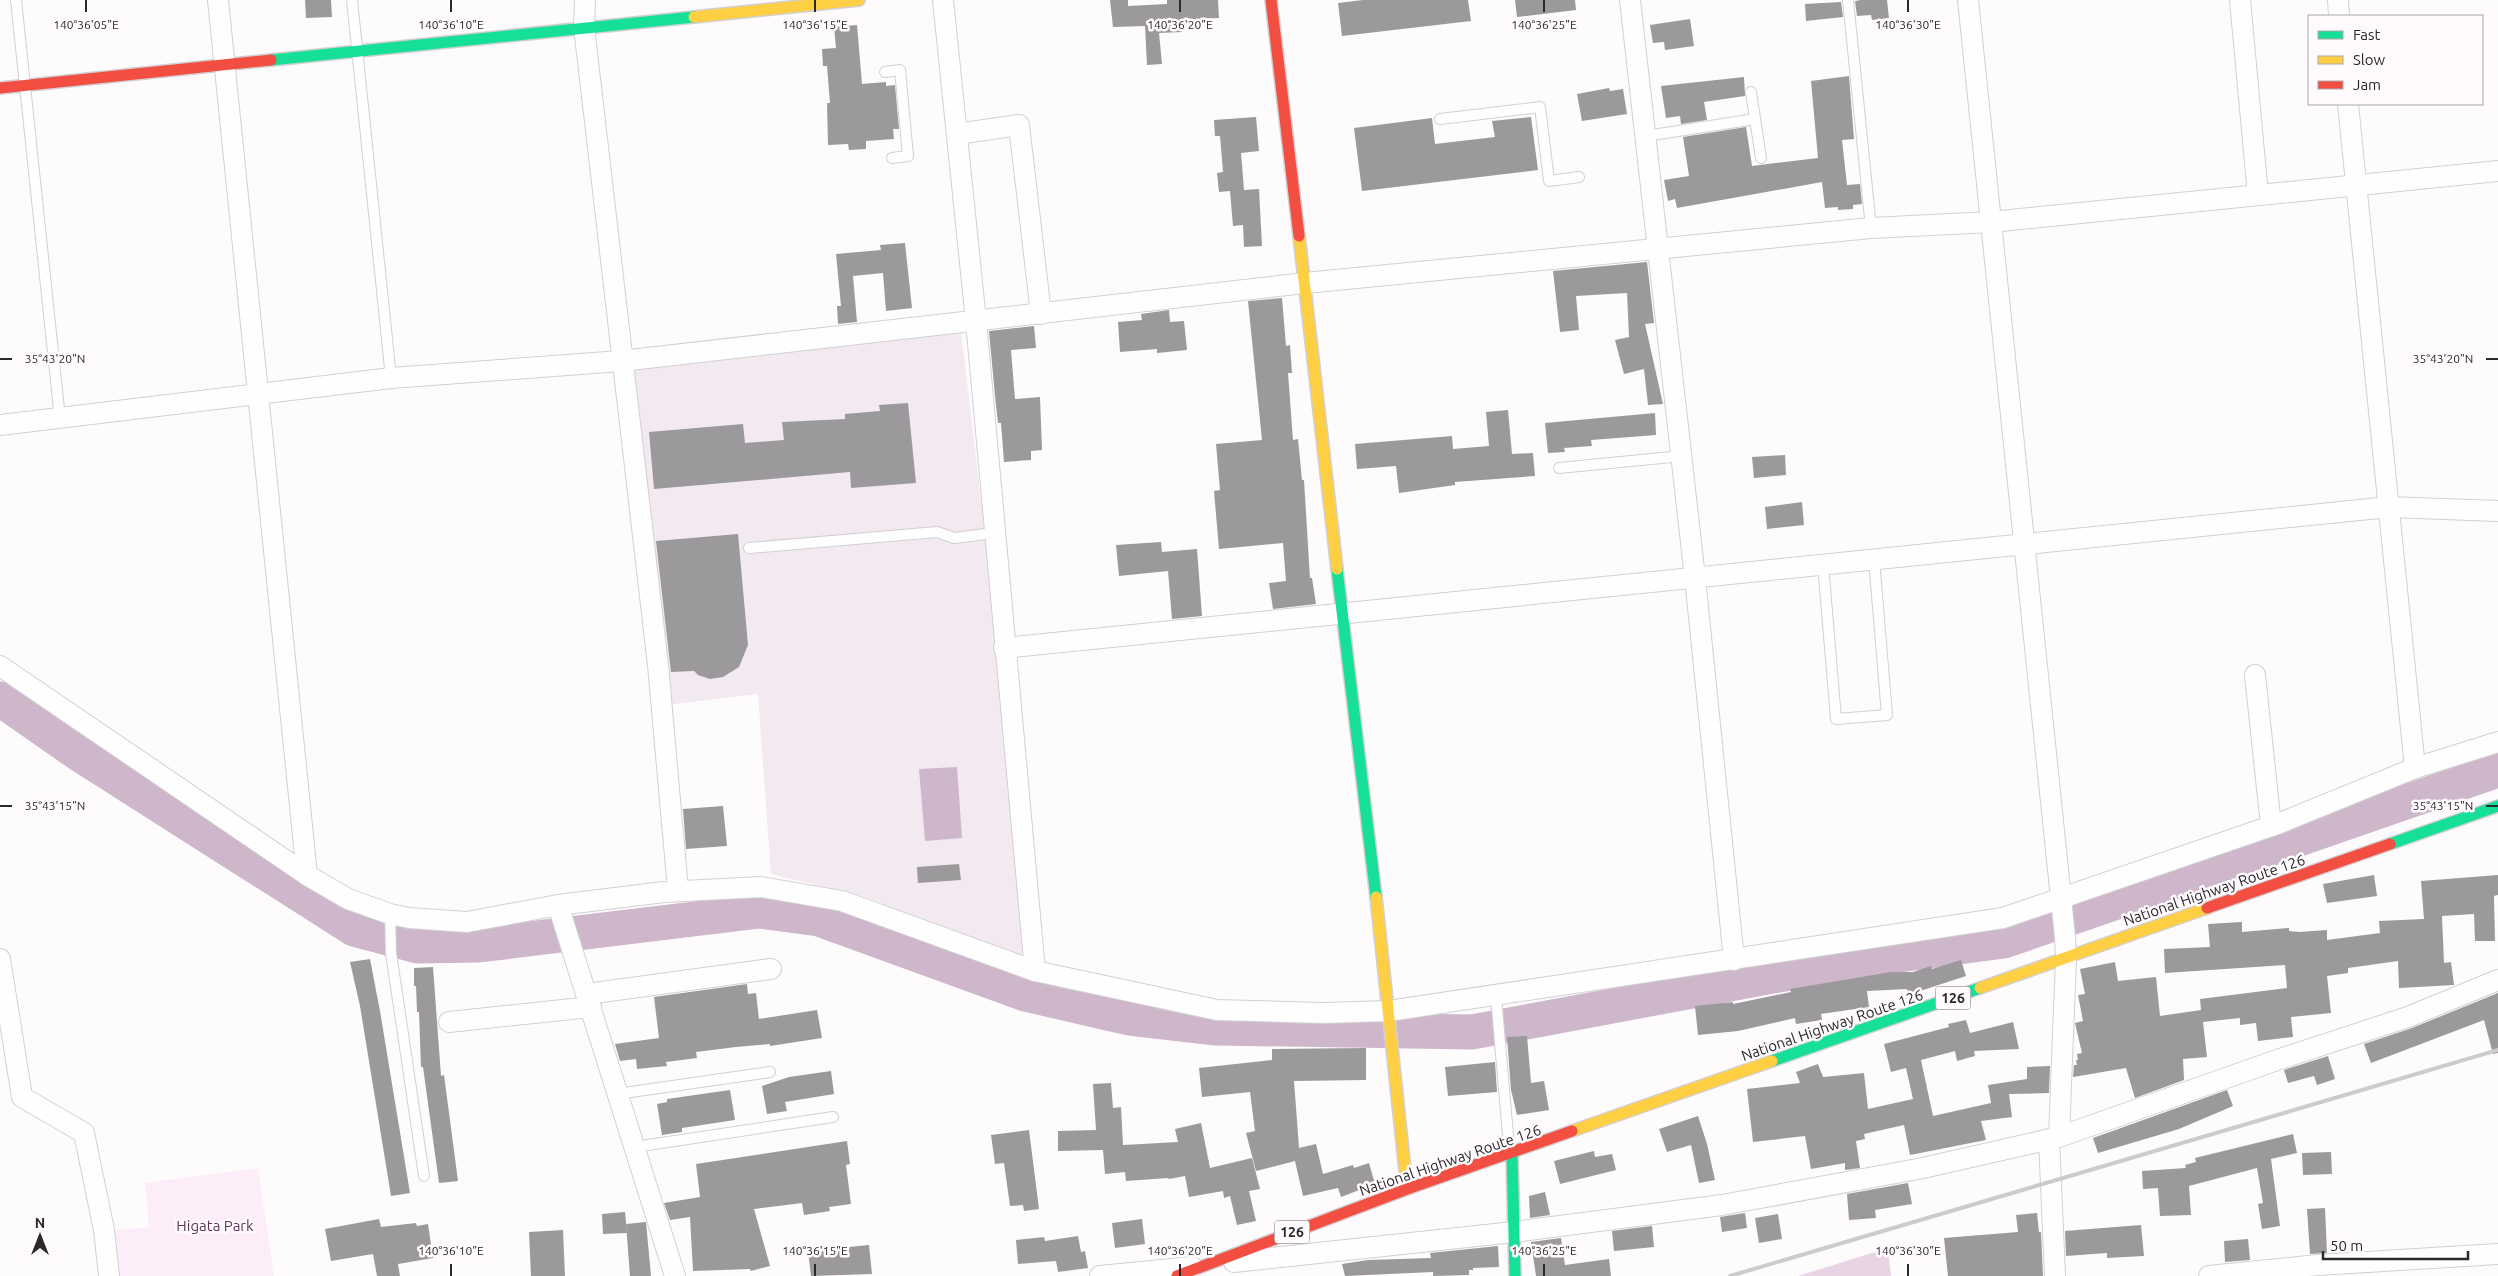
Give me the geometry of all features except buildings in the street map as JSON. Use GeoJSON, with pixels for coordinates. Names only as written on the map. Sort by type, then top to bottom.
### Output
{"type":"FeatureCollection","features":[{"type":"Feature","properties":{"kind":"main road"},"geometry":{"type":"LineString","coordinates":[[0,88],[854,0]]}},
{"type":"Feature","properties":{"kind":"main road"},"geometry":{"type":"LineString","coordinates":[[1271,0],[1305,283],[1407,1189]]}},
{"type":"Feature","properties":{"kind":"main road","name":"National Highway Route 126"},"geometry":{"type":"LineString","coordinates":[[1177,1276],[1199,1266],[1407,1189],[1512,1154],[2498,806]]}},
{"type":"Feature","properties":{"kind":"main road"},"geometry":{"type":"LineString","coordinates":[[1512,1154],[1515,1276]]}},
{"type":"Feature","properties":{"kind":"street"},"geometry":{"type":"LineString","coordinates":[[218,0],[307,875]]}},
{"type":"Feature","properties":{"kind":"street"},"geometry":{"type":"LineString","coordinates":[[585,0],[584,27],[621,361],[658,665],[678,890]]}},
{"type":"Feature","properties":{"kind":"street"},"geometry":{"type":"LineString","coordinates":[[944,0],[976,322],[1004,648],[1035,971]]}},
{"type":"Feature","properties":{"kind":"street"},"geometry":{"type":"LineString","coordinates":[[1630,0],[1696,578],[1734,960]]}},
{"type":"Feature","properties":{"kind":"street"},"geometry":{"type":"LineString","coordinates":[[1968,0],[2026,544],[2065,937],[2066,958],[2054,1138],[2055,1276]]}},
{"type":"Feature","properties":{"kind":"street"},"geometry":{"type":"LineString","coordinates":[[2240,0],[2258,195]]}},
{"type":"Feature","properties":{"kind":"street"},"geometry":{"type":"LineString","coordinates":[[2338,0],[2339,15]]}},
{"type":"Feature","properties":{"kind":"street"},"geometry":{"type":"LineString","coordinates":[[2348,105],[2415,768]]}},
{"type":"Feature","properties":{"kind":"street"},"geometry":{"type":"LineString","coordinates":[[957,134],[1019,125],[1041,314]]}},
{"type":"Feature","properties":{"kind":"street"},"geometry":{"type":"LineString","coordinates":[[0,425],[391,378],[621,361],[1305,283],[1871,228],[1991,222],[2498,171]]}},
{"type":"Feature","properties":{"kind":"street"},"geometry":{"type":"LineString","coordinates":[[1004,648],[2389,507],[2498,511]]}},
{"type":"Feature","properties":{"kind":"street"},"geometry":{"type":"LineString","coordinates":[[0,666],[307,875],[389,920],[409,918],[467,922],[561,912],[678,890],[761,887],[842,900],[1035,971],[1217,1010],[1323,1014],[1388,1011],[1496,996],[2003,918],[2271,826],[2415,768],[2498,742]]}},
{"type":"Feature","properties":{"kind":"street"},"geometry":{"type":"LineString","coordinates":[[2255,675],[2271,826]]}},
{"type":"Feature","properties":{"kind":"street"},"geometry":{"type":"LineString","coordinates":[[561,912],[675,1276]]}},
{"type":"Feature","properties":{"kind":"street"},"geometry":{"type":"LineString","coordinates":[[0,959],[22,1097],[84,1134],[104,1230],[109,1276]]}},
{"type":"Feature","properties":{"kind":"street"},"geometry":{"type":"LineString","coordinates":[[448,1022],[771,969]]}},
{"type":"Feature","properties":{"kind":"street"},"geometry":{"type":"LineString","coordinates":[[1100,1276],[1514,1232],[1722,1205],[1923,1168],[2054,1138],[2280,1059],[2408,1017],[2498,980]]}},
{"type":"Feature","properties":{"kind":"street"},"geometry":{"type":"LineString","coordinates":[[2209,1276],[2318,1265],[2498,1254]]}},
{"type":"Feature","properties":{"kind":"lane"},"geometry":{"type":"LineString","coordinates":[[16,0],[60,419]]}},
{"type":"Feature","properties":{"kind":"lane"},"geometry":{"type":"LineString","coordinates":[[352,0],[391,378]]}},
{"type":"Feature","properties":{"kind":"lane"},"geometry":{"type":"LineString","coordinates":[[1848,0],[1871,228]]}},
{"type":"Feature","properties":{"kind":"lane"},"geometry":{"type":"LineString","coordinates":[[884,72],[900,70],[908,156],[892,158]]}},
{"type":"Feature","properties":{"kind":"lane"},"geometry":{"type":"LineString","coordinates":[[1751,92],[1761,158]]}},
{"type":"Feature","properties":{"kind":"lane"},"geometry":{"type":"LineString","coordinates":[[1440,119],[1540,107],[1549,181],[1579,177]]}},
{"type":"Feature","properties":{"kind":"lane"},"geometry":{"type":"LineString","coordinates":[[1646,136],[1755,120]]}},
{"type":"Feature","properties":{"kind":"lane"},"geometry":{"type":"LineString","coordinates":[[1559,468],[1682,456]]}},
{"type":"Feature","properties":{"kind":"lane"},"geometry":{"type":"LineString","coordinates":[[749,548],[937,532],[954,538],[994,534]]}},
{"type":"Feature","properties":{"kind":"lane"},"geometry":{"type":"LineString","coordinates":[[1823,564],[1836,719],[1887,715],[1874,559]]}},
{"type":"Feature","properties":{"kind":"lane"},"geometry":{"type":"LineString","coordinates":[[389,920],[391,953],[424,1176]]}},
{"type":"Feature","properties":{"kind":"lane"},"geometry":{"type":"LineString","coordinates":[[1496,996],[1508,1135],[1512,1154]]}},
{"type":"Feature","properties":{"kind":"lane"},"geometry":{"type":"LineString","coordinates":[[617,1094],[770,1072]]}},
{"type":"Feature","properties":{"kind":"lane"},"geometry":{"type":"LineString","coordinates":[[634,1147],[833,1117]]}},
{"type":"Feature","properties":{"kind":"shaded area"},"geometry":{"type":"Polygon","coordinates":[[[961,331],[985,534],[1025,946],[1024,953],[1014,957],[862,896],[771,874],[758,694],[666,705],[632,367],[961,331]]]}},
{"type":"Feature","properties":{"kind":"shaded area"},"geometry":{"type":"Polygon","coordinates":[[[957,767],[962,838],[925,841],[919,769],[957,767]]]}},
{"type":"Feature","properties":{"kind":"shaded area"},"geometry":{"type":"Polygon","coordinates":[[[1888,1248],[1891,1276],[1798,1276],[1888,1248]]]}},
{"type":"Feature","properties":{"kind":"green space","name":"Higata Park"},"geometry":{"type":"Polygon","coordinates":[[[258,1168],[274,1276],[113,1276],[108,1230],[149,1228],[145,1183],[258,1168]]]}},
{"type":"Feature","properties":{"kind":"waterway"},"geometry":{"type":"LineString","coordinates":[[0,699],[79,754],[354,929],[418,946],[479,945],[760,911],[819,919],[1025,994],[1129,1018],[1216,1028],[1472,1032],[1854,961],[2004,941],[2498,770]]}},
{"type":"Feature","properties":{"kind":"railway"},"geometry":{"type":"LineString","coordinates":[[1730,1276],[2498,1050]]}},
{"type":"Feature","properties":{"kind":"traffic: fast"},"geometry":{"type":"LineString","coordinates":[[271,60],[694,17]]}},
{"type":"Feature","properties":{"kind":"traffic: fast"},"geometry":{"type":"LineString","coordinates":[[1337,569],[1376,897]]}},
{"type":"Feature","properties":{"kind":"traffic: fast"},"geometry":{"type":"LineString","coordinates":[[2390,844],[2498,806]]}},
{"type":"Feature","properties":{"kind":"traffic: fast"},"geometry":{"type":"LineString","coordinates":[[1772,1061],[1980,988]]}},
{"type":"Feature","properties":{"kind":"traffic: fast"},"geometry":{"type":"LineString","coordinates":[[1512,1154],[1515,1276]]}},
{"type":"Feature","properties":{"kind":"traffic: slow"},"geometry":{"type":"LineString","coordinates":[[694,17],[859,0]]}},
{"type":"Feature","properties":{"kind":"traffic: slow"},"geometry":{"type":"LineString","coordinates":[[1299,236],[1337,569]]}},
{"type":"Feature","properties":{"kind":"traffic: slow"},"geometry":{"type":"LineString","coordinates":[[1376,897],[1407,1189]]}},
{"type":"Feature","properties":{"kind":"traffic: slow"},"geometry":{"type":"LineString","coordinates":[[1980,988],[2207,908]]}},
{"type":"Feature","properties":{"kind":"traffic: slow"},"geometry":{"type":"LineString","coordinates":[[1572,1131],[1772,1061]]}},
{"type":"Feature","properties":{"kind":"traffic: jam"},"geometry":{"type":"LineString","coordinates":[[1271,0],[1299,236]]}},
{"type":"Feature","properties":{"kind":"traffic: jam"},"geometry":{"type":"LineString","coordinates":[[0,88],[271,60]]}},
{"type":"Feature","properties":{"kind":"traffic: jam"},"geometry":{"type":"LineString","coordinates":[[2207,908],[2390,844]]}},
{"type":"Feature","properties":{"kind":"traffic: jam"},"geometry":{"type":"LineString","coordinates":[[1177,1276],[1407,1189],[1572,1131]]}}]}
